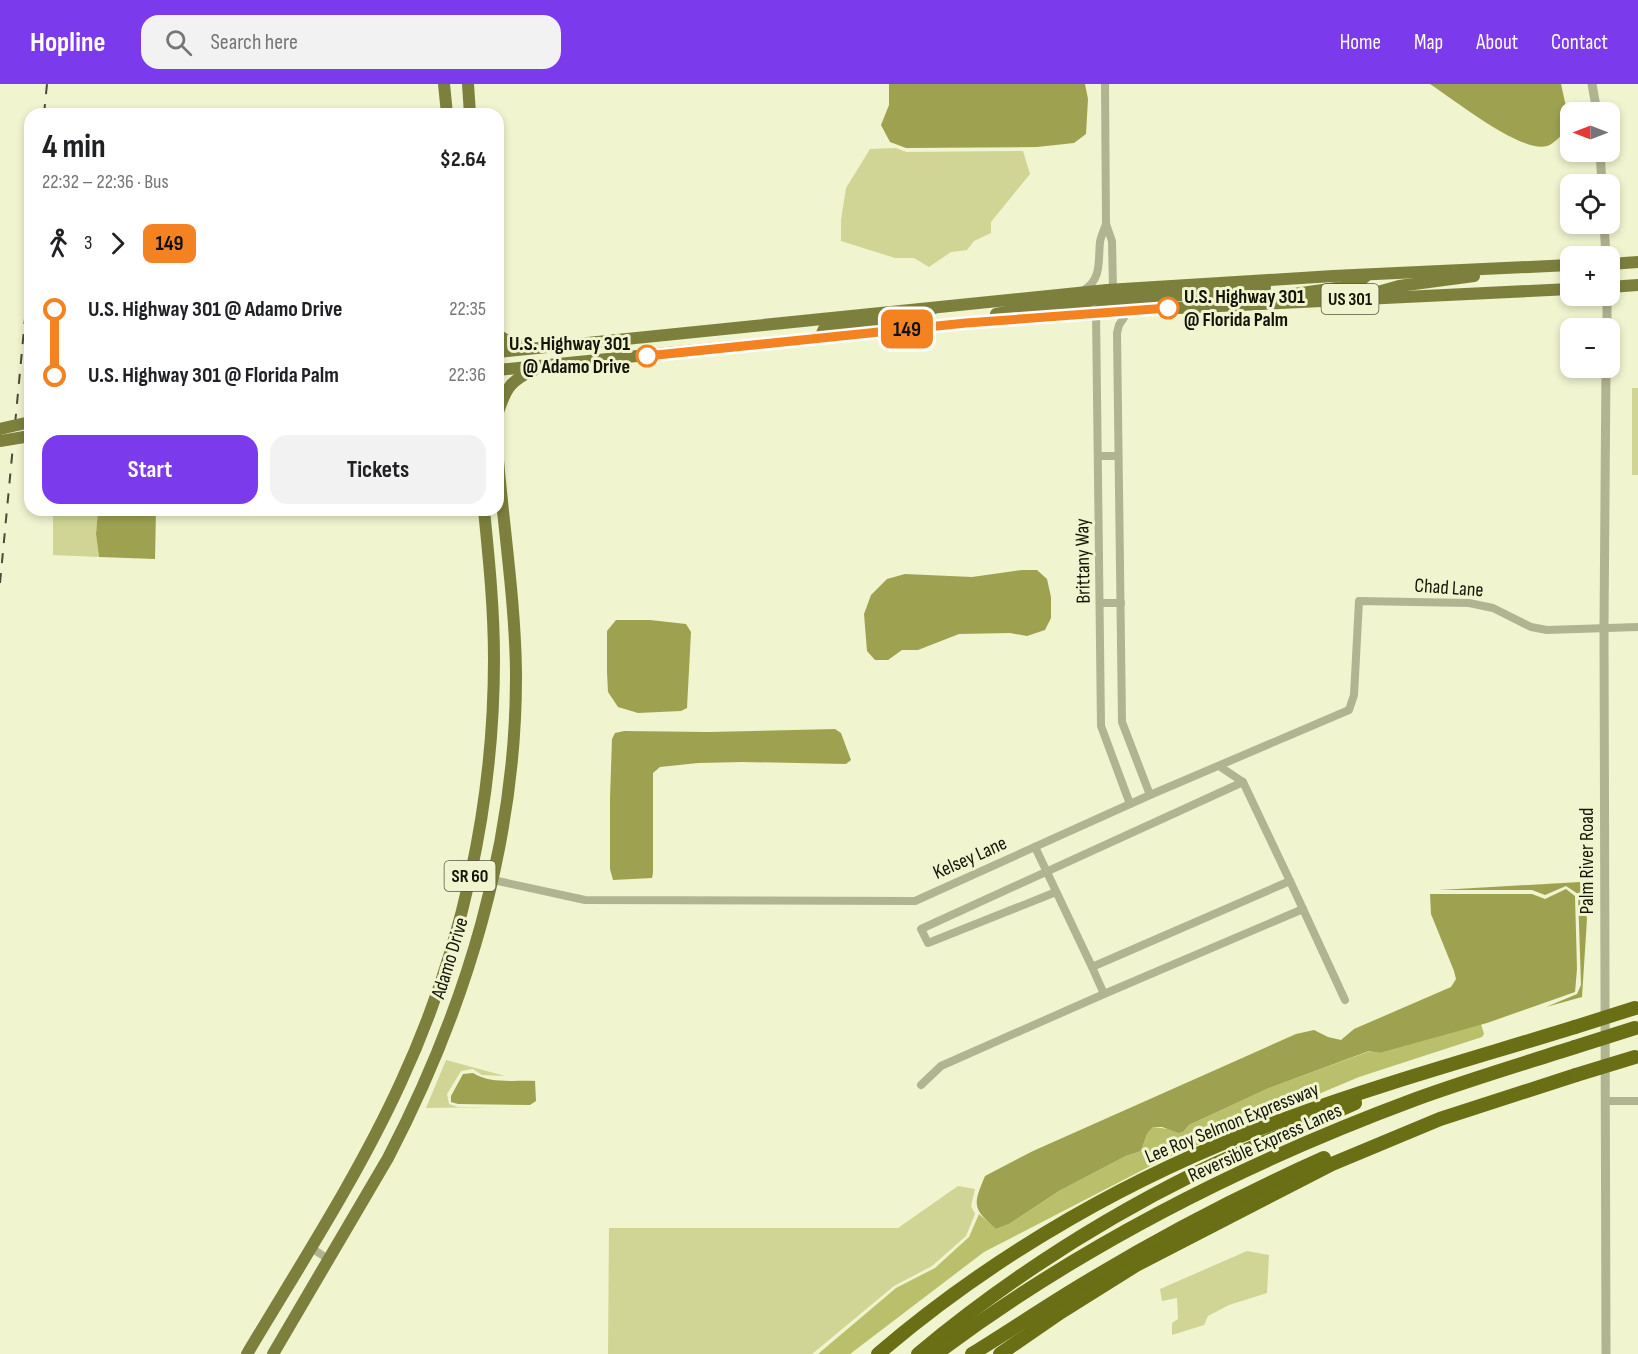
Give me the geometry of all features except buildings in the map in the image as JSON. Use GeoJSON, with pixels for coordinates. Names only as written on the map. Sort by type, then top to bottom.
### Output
{"type":"FeatureCollection","features":[{"type":"Feature","properties":{"kind":"highway","name":"Lee Roy Selmon Expressway"},"geometry":{"type":"LineString","coordinates":[[878,1354],[979,1277],[1063,1224],[1146,1179],[1233,1139],[1376,1089],[1637,1008]]}},
{"type":"Feature","properties":{"kind":"highway","name":"Reversible Express Lanes"},"geometry":{"type":"LineString","coordinates":[[936,1354],[996,1311],[1058,1271],[1123,1233],[1217,1185],[1313,1141],[1416,1099],[1636,1028]]}},
{"type":"Feature","properties":{"kind":"highway"},"geometry":{"type":"LineString","coordinates":[[1000,1354],[1136,1265],[1332,1164],[1440,1119],[1637,1057]]}},
{"type":"Feature","properties":{"kind":"highway"},"geometry":{"type":"LineString","coordinates":[[918,1354],[969,1311],[1109,1220],[1153,1195],[1242,1152],[1357,1102],[1376,1089]]}},
{"type":"Feature","properties":{"kind":"highway"},"geometry":{"type":"LineString","coordinates":[[972,1354],[1088,1281],[1197,1220],[1278,1179],[1351,1146],[1403,1126],[1440,1119]]}},
{"type":"Feature","properties":{"kind":"main road"},"geometry":{"type":"LineString","coordinates":[[444,84],[446,108]]}},
{"type":"Feature","properties":{"kind":"main road"},"geometry":{"type":"LineString","coordinates":[[468,84],[470,108]]}},
{"type":"Feature","properties":{"kind":"main road"},"geometry":{"type":"LineString","coordinates":[[1620,263],[1638,262]]}},
{"type":"Feature","properties":{"kind":"main road","name":"US 301"},"geometry":{"type":"LineString","coordinates":[[504,351],[1113,289],[1560,265]]}},
{"type":"Feature","properties":{"kind":"main road"},"geometry":{"type":"LineString","coordinates":[[1366,298],[1382,290],[1399,286],[1470,277],[1504,268]]}},
{"type":"Feature","properties":{"kind":"main road"},"geometry":{"type":"LineString","coordinates":[[1224,304],[1350,286],[1358,283],[1367,275]]}},
{"type":"Feature","properties":{"kind":"main road"},"geometry":{"type":"LineString","coordinates":[[1096,312],[1109,302],[1126,299],[1228,292],[1268,286],[1289,279]]}},
{"type":"Feature","properties":{"kind":"main road"},"geometry":{"type":"LineString","coordinates":[[1620,286],[1638,285]]}},
{"type":"Feature","properties":{"kind":"main road"},"geometry":{"type":"LineString","coordinates":[[966,323],[990,315],[1036,306],[1090,302],[1113,289]]}},
{"type":"Feature","properties":{"kind":"main road","name":"US 301"},"geometry":{"type":"LineString","coordinates":[[504,369],[1096,312],[1560,289]]}},
{"type":"Feature","properties":{"kind":"main road"},"geometry":{"type":"LineString","coordinates":[[820,338],[824,329],[831,326],[920,317],[935,307]]}},
{"type":"Feature","properties":{"kind":"main road"},"geometry":{"type":"LineString","coordinates":[[504,339],[531,349]]}},
{"type":"Feature","properties":{"kind":"main road"},"geometry":{"type":"LineString","coordinates":[[504,393],[511,383],[544,365]]}},
{"type":"Feature","properties":{"kind":"main road"},"geometry":{"type":"LineString","coordinates":[[0,429],[24,423]]}},
{"type":"Feature","properties":{"kind":"main road"},"geometry":{"type":"LineString","coordinates":[[0,441],[24,437]]}},
{"type":"Feature","properties":{"kind":"main road","name":"Adamo Drive"},"geometry":{"type":"LineString","coordinates":[[273,1354],[388,1158],[435,1059],[465,980],[492,880],[513,754],[516,674],[511,574],[504,513]]}},
{"type":"Feature","properties":{"kind":"main road","name":"Adamo Drive"},"geometry":{"type":"LineString","coordinates":[[247,1354],[365,1154],[415,1050],[444,972],[462,911],[483,804],[493,705],[493,618],[484,516]]}},
{"type":"Feature","properties":{"kind":"street"},"geometry":{"type":"LineString","coordinates":[[1105,84],[1106,224],[1112,241],[1113,289]]}},
{"type":"Feature","properties":{"kind":"street"},"geometry":{"type":"LineString","coordinates":[[1592,84],[1595,102]]}},
{"type":"Feature","properties":{"kind":"street"},"geometry":{"type":"LineString","coordinates":[[1081,292],[1096,278],[1100,267],[1100,240],[1106,224]]}},
{"type":"Feature","properties":{"kind":"street","name":"Brittany Way"},"geometry":{"type":"LineString","coordinates":[[1130,310],[1119,325],[1117,333],[1122,722],[1150,795]]}},
{"type":"Feature","properties":{"kind":"street","name":"Brittany Way"},"geometry":{"type":"LineString","coordinates":[[1096,312],[1101,726],[1130,804]]}},
{"type":"Feature","properties":{"kind":"street","name":"Palm River Road"},"geometry":{"type":"LineString","coordinates":[[1606,378],[1604,627],[1606,1354]]}},
{"type":"Feature","properties":{"kind":"street"},"geometry":{"type":"LineString","coordinates":[[1099,456],[1118,456]]}},
{"type":"Feature","properties":{"kind":"street","name":"Chad Lane"},"geometry":{"type":"LineString","coordinates":[[1359,601],[1468,603],[1493,608],[1531,627],[1539,628],[1638,627]]}},
{"type":"Feature","properties":{"kind":"street","name":"Kelsey Lane"},"geometry":{"type":"LineString","coordinates":[[470,875],[585,900],[915,901],[1150,795],[1348,710],[1354,695],[1359,601]]}},
{"type":"Feature","properties":{"kind":"street"},"geometry":{"type":"LineString","coordinates":[[1100,603],[1121,603]]}},
{"type":"Feature","properties":{"kind":"street"},"geometry":{"type":"LineString","coordinates":[[1219,766],[1243,782],[1345,1000]]}},
{"type":"Feature","properties":{"kind":"street"},"geometry":{"type":"LineString","coordinates":[[1056,892],[928,944],[921,929],[1243,782]]}},
{"type":"Feature","properties":{"kind":"street"},"geometry":{"type":"LineString","coordinates":[[1035,847],[1104,994]]}},
{"type":"Feature","properties":{"kind":"street"},"geometry":{"type":"LineString","coordinates":[[1092,967],[1290,881]]}},
{"type":"Feature","properties":{"kind":"street"},"geometry":{"type":"LineString","coordinates":[[921,1085],[941,1066],[1303,909]]}},
{"type":"Feature","properties":{"kind":"street"},"geometry":{"type":"LineString","coordinates":[[1606,1101],[1638,1101]]}},
{"type":"Feature","properties":{"kind":"street"},"geometry":{"type":"LineString","coordinates":[[310,1247],[328,1259]]}},
{"type":"Feature","properties":{"kind":"shaded area"},"geometry":{"type":"Polygon","coordinates":[[[889,84],[1085,84],[1088,99],[1086,134],[1074,143],[1037,147],[906,148],[890,142],[881,125],[889,105],[889,84]]]}},
{"type":"Feature","properties":{"kind":"shaded area"},"geometry":{"type":"Polygon","coordinates":[[[1430,84],[1561,84],[1565,102],[1560,102],[1560,137],[1547,146],[1521,142],[1488,124],[1430,84]]]}},
{"type":"Feature","properties":{"kind":"shaded area"},"geometry":{"type":"Polygon","coordinates":[[[896,148],[906,152],[1023,151],[1030,174],[991,222],[991,233],[974,241],[967,250],[951,252],[929,267],[914,258],[895,258],[841,241],[841,220],[846,188],[870,149],[896,148]]]}},
{"type":"Feature","properties":{"kind":"shaded area"},"geometry":{"type":"Polygon","coordinates":[[[1632,388],[1638,388],[1638,475],[1632,475],[1632,388]]]}},
{"type":"Feature","properties":{"kind":"shaded area"},"geometry":{"type":"Polygon","coordinates":[[[53,516],[98,516],[96,534],[99,557],[53,555],[53,516]]]}},
{"type":"Feature","properties":{"kind":"shaded area"},"geometry":{"type":"Polygon","coordinates":[[[98,516],[156,516],[155,559],[99,557],[96,534],[98,516]]]}},
{"type":"Feature","properties":{"kind":"shaded area"},"geometry":{"type":"Polygon","coordinates":[[[1037,570],[1047,579],[1051,597],[1051,618],[1045,630],[1027,636],[1010,633],[959,634],[918,650],[902,650],[888,660],[875,660],[867,651],[864,614],[871,595],[887,579],[905,574],[972,577],[1037,570]]]}},
{"type":"Feature","properties":{"kind":"shaded area"},"geometry":{"type":"Polygon","coordinates":[[[616,620],[650,620],[686,624],[691,632],[687,708],[681,711],[638,713],[618,707],[608,692],[607,672],[607,631],[616,620]]]}},
{"type":"Feature","properties":{"kind":"shaded area"},"geometry":{"type":"Polygon","coordinates":[[[835,729],[841,733],[851,760],[846,764],[743,762],[660,767],[653,773],[652,878],[613,880],[610,869],[610,798],[612,739],[615,733],[624,731],[709,732],[835,729]]]}},
{"type":"Feature","properties":{"kind":"shaded area"},"geometry":{"type":"Polygon","coordinates":[[[1580,882],[1587,919],[1582,997],[1546,1007],[1577,994],[1581,985],[1578,894],[1566,886],[1545,895],[1532,890],[1439,890],[1580,882]]]}},
{"type":"Feature","properties":{"kind":"shaded area"},"geometry":{"type":"Polygon","coordinates":[[[1566,889],[1575,896],[1577,969],[1575,992],[1487,1023],[1380,1053],[1369,1051],[1269,1088],[1189,1125],[1179,1133],[1162,1127],[1153,1127],[1147,1134],[1141,1151],[1126,1156],[1059,1191],[1009,1224],[996,1229],[979,1211],[978,1194],[985,1176],[1033,1151],[1296,1034],[1314,1030],[1341,1040],[1354,1029],[1451,987],[1456,979],[1431,914],[1430,894],[1532,894],[1545,899],[1566,889]]]}},
{"type":"Feature","properties":{"kind":"shaded area"},"geometry":{"type":"Polygon","coordinates":[[[1481,1024],[1484,1034],[1482,1037],[1359,1077],[1162,1160],[984,1252],[850,1354],[818,1354],[896,1288],[935,1268],[969,1237],[979,1214],[996,1229],[1009,1224],[1059,1191],[1126,1156],[1141,1151],[1147,1134],[1153,1127],[1184,1131],[1189,1125],[1269,1088],[1370,1051],[1380,1053],[1481,1024]]]}},
{"type":"Feature","properties":{"kind":"shaded area"},"geometry":{"type":"Polygon","coordinates":[[[446,1060],[505,1076],[482,1075],[473,1069],[461,1071],[447,1094],[449,1104],[458,1107],[499,1107],[426,1108],[446,1060]]]}},
{"type":"Feature","properties":{"kind":"shaded area"},"geometry":{"type":"Polygon","coordinates":[[[473,1073],[487,1079],[535,1081],[536,1101],[530,1105],[451,1102],[451,1096],[463,1074],[473,1073]]]}},
{"type":"Feature","properties":{"kind":"shaded area"},"geometry":{"type":"Polygon","coordinates":[[[958,1186],[975,1189],[971,1206],[975,1214],[966,1236],[932,1266],[894,1286],[812,1354],[608,1354],[609,1228],[898,1228],[958,1186]]]}},
{"type":"Feature","properties":{"kind":"shaded area"},"geometry":{"type":"Polygon","coordinates":[[[1247,1251],[1269,1255],[1267,1293],[1229,1305],[1208,1316],[1204,1325],[1172,1335],[1172,1323],[1178,1319],[1177,1298],[1162,1301],[1160,1289],[1247,1251]]]}},
{"type":"Feature","properties":{"kind":"railway"},"geometry":{"type":"LineString","coordinates":[[45,108],[47,84]]}},
{"type":"Feature","properties":{"kind":"railway"},"geometry":{"type":"LineString","coordinates":[[0,583],[24,329]]}},
{"type":"Feature","properties":{"kind":"bus line","name":"149"},"geometry":{"type":"LineString","coordinates":[[647,356],[966,323],[1115,310],[1168,308]]}},
{"type":"Feature","properties":{"kind":"place","name":"U.S. Highway 301 @ Florida Palm"},"geometry":{"type":"Point","coordinates":[1168,308]}},
{"type":"Feature","properties":{"kind":"place","name":"U.S. Highway 301 @ Adamo Drive"},"geometry":{"type":"Point","coordinates":[647,356]}}]}
